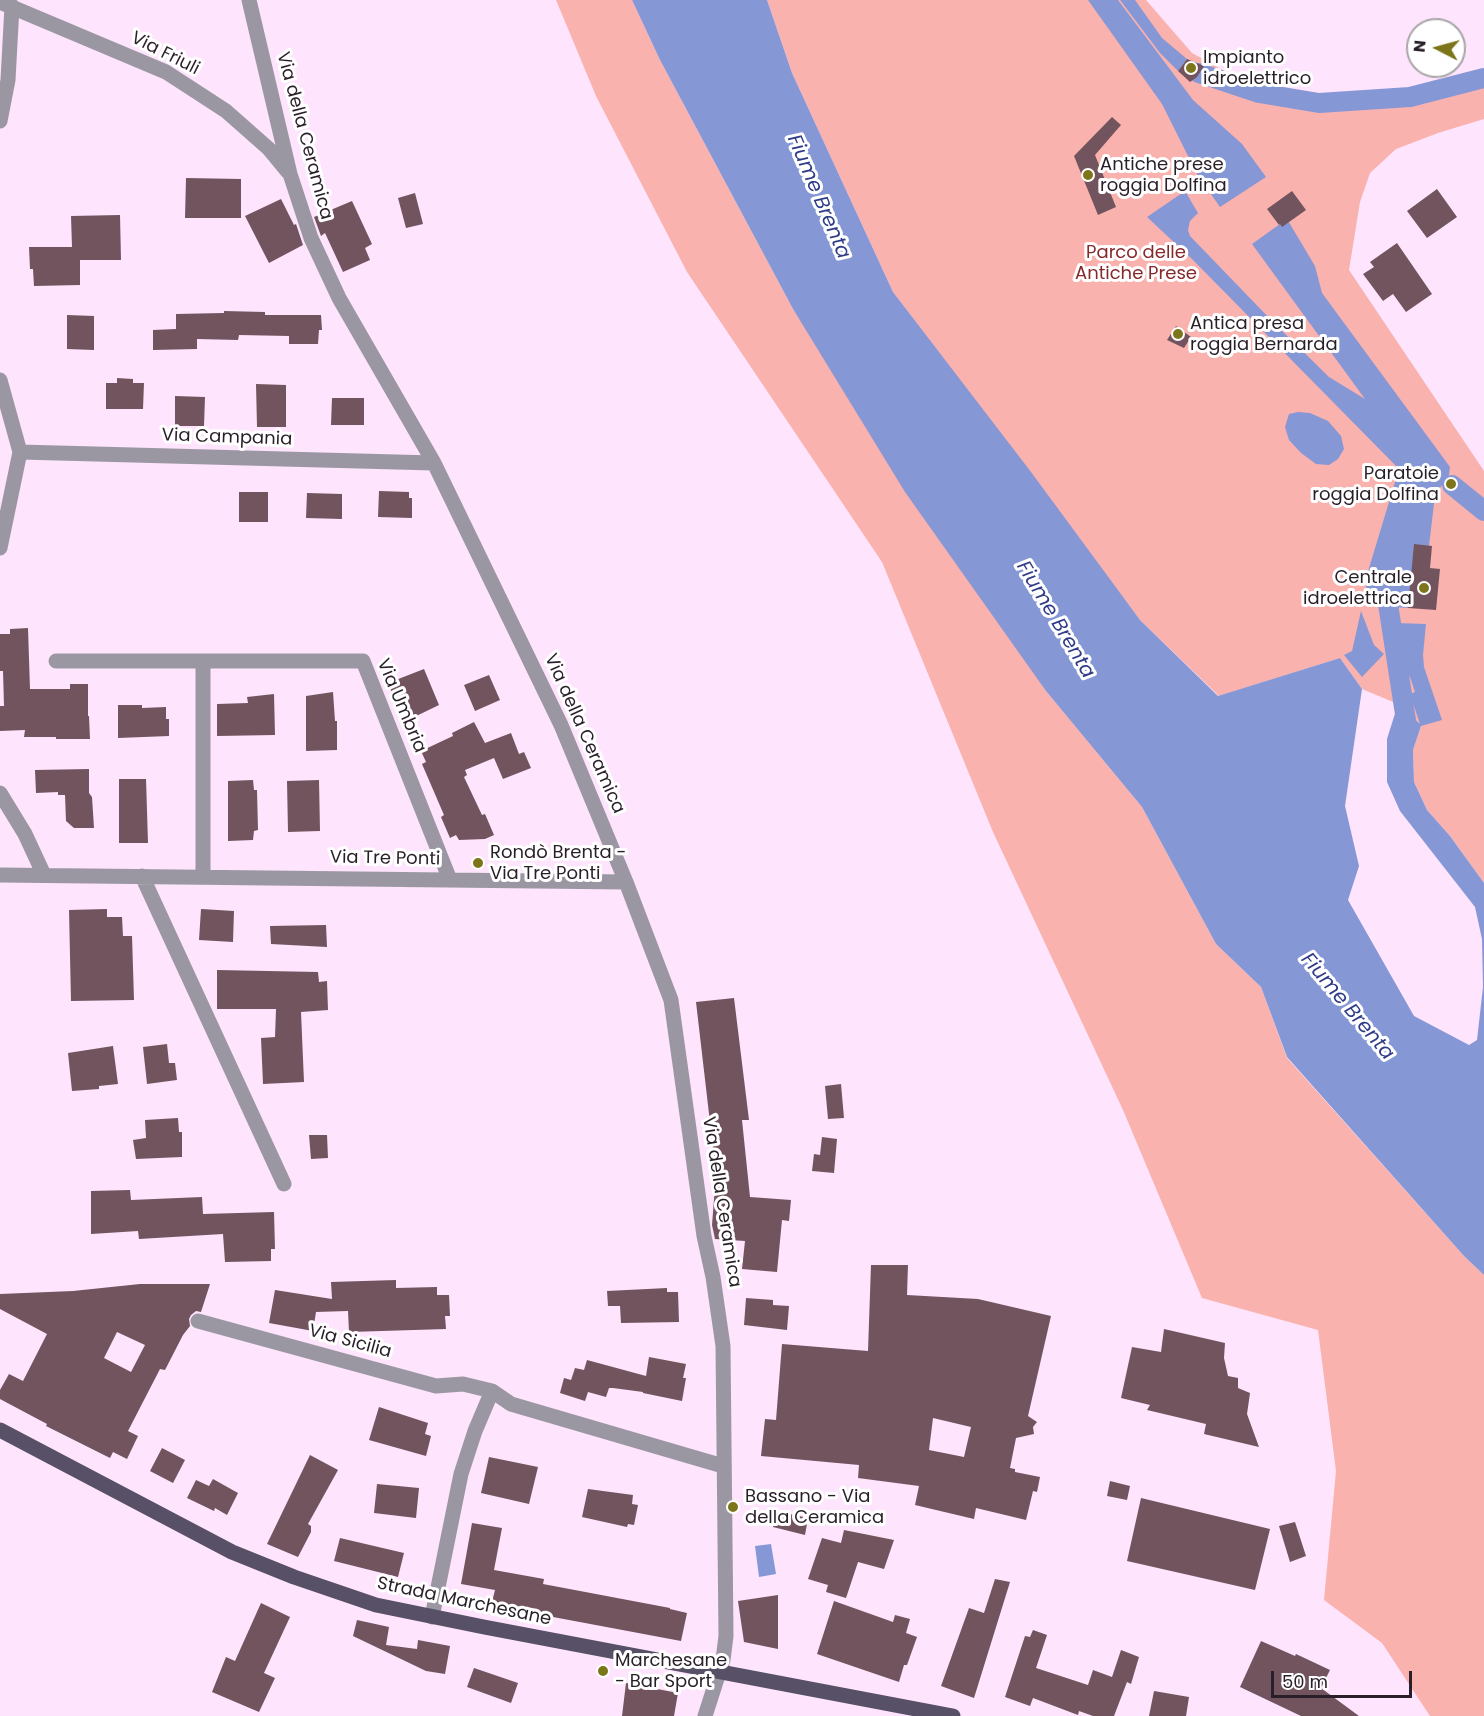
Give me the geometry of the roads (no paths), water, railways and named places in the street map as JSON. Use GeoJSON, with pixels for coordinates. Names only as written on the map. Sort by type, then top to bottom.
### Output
{"type":"FeatureCollection","features":[{"type":"Feature","properties":{"kind":"main road","name":"Strada Marchesane"},"geometry":{"type":"LineString","coordinates":[[0,1430],[232,1552],[294,1577],[376,1605],[953,1716]]}},
{"type":"Feature","properties":{"kind":"street","name":"Via della Ceramica"},"geometry":{"type":"LineString","coordinates":[[249,0],[290,174],[311,238],[339,298],[434,463],[561,725],[626,882],[671,1000],[704,1236],[713,1277],[723,1346],[725,1644],[705,1716]]}},
{"type":"Feature","properties":{"kind":"street","name":"Via Friuli"},"geometry":{"type":"LineString","coordinates":[[6,4],[166,72],[226,111],[269,149],[290,174]]}},
{"type":"Feature","properties":{"kind":"street"},"geometry":{"type":"LineString","coordinates":[[0,122],[8,80],[6,4]]}},
{"type":"Feature","properties":{"kind":"street"},"geometry":{"type":"LineString","coordinates":[[0,380],[20,452],[0,548]]}},
{"type":"Feature","properties":{"kind":"street","name":"Via Campania"},"geometry":{"type":"LineString","coordinates":[[20,452],[434,463]]}},
{"type":"Feature","properties":{"kind":"street","name":"Via Umbria"},"geometry":{"type":"LineString","coordinates":[[56,661],[363,661],[450,880]]}},
{"type":"Feature","properties":{"kind":"street"},"geometry":{"type":"LineString","coordinates":[[203,661],[203,877]]}},
{"type":"Feature","properties":{"kind":"street"},"geometry":{"type":"LineString","coordinates":[[0,793],[25,834],[44,875]]}},
{"type":"Feature","properties":{"kind":"street","name":"Via Tre Ponti"},"geometry":{"type":"LineString","coordinates":[[0,875],[626,882]]}},
{"type":"Feature","properties":{"kind":"street"},"geometry":{"type":"LineString","coordinates":[[142,876],[284,1184]]}},
{"type":"Feature","properties":{"kind":"street","name":"Via Sicilia"},"geometry":{"type":"LineString","coordinates":[[198,1321],[436,1386],[463,1384],[492,1391],[511,1404],[723,1466]]}},
{"type":"Feature","properties":{"kind":"street"},"geometry":{"type":"LineString","coordinates":[[432,1617],[461,1474],[475,1431],[492,1391]]}},
{"type":"Feature","properties":{"kind":"water","name":"Fiume Brenta"},"geometry":{"type":"Polygon","coordinates":[[[632,0],[767,0],[792,73],[893,292],[1031,472],[1140,620],[1218,696],[1340,658],[1362,689],[1345,806],[1359,866],[1348,900],[1414,1016],[1469,1045],[1477,1040],[1483,987],[1482,939],[1475,907],[1400,811],[1387,782],[1387,739],[1398,704],[1420,724],[1410,694],[1415,692],[1410,677],[1391,657],[1395,652],[1395,623],[1426,624],[1424,667],[1442,720],[1421,726],[1413,750],[1414,782],[1427,810],[1450,836],[1484,883],[1484,1275],[1464,1256],[1287,1057],[1261,987],[1216,944],[1142,807],[1046,691],[905,492],[793,309],[660,60],[632,0]]]}},
{"type":"Feature","properties":{"kind":"water"},"geometry":{"type":"Polygon","coordinates":[[[1088,0],[1118,0],[1193,100],[1242,144],[1266,177],[1220,207],[1198,176],[1162,104],[1088,0]]]}},
{"type":"Feature","properties":{"kind":"water"},"geometry":{"type":"Polygon","coordinates":[[[1120,0],[1135,0],[1162,38],[1187,59],[1178,71],[1160,53],[1120,0]]]}},
{"type":"Feature","properties":{"kind":"water"},"geometry":{"type":"Polygon","coordinates":[[[1185,191],[1198,213],[1190,221],[1188,230],[1190,236],[1329,377],[1365,399],[1252,244],[1287,219],[1315,266],[1322,293],[1450,467],[1449,475],[1435,495],[1429,546],[1408,608],[1395,607],[1387,597],[1366,590],[1366,578],[1399,469],[1192,259],[1147,217],[1185,191]]]}},
{"type":"Feature","properties":{"kind":"water"},"geometry":{"type":"Polygon","coordinates":[[[1310,413],[1328,421],[1341,436],[1344,449],[1338,459],[1329,465],[1316,464],[1289,440],[1285,427],[1289,414],[1310,413]]]}},
{"type":"Feature","properties":{"kind":"water"},"geometry":{"type":"Polygon","coordinates":[[[1361,611],[1374,645],[1384,654],[1362,677],[1344,655],[1352,651],[1361,611]]]}},
{"type":"Feature","properties":{"kind":"water"},"geometry":{"type":"Polygon","coordinates":[[[771,1544],[776,1574],[759,1577],[755,1546],[771,1544]]]}},
{"type":"Feature","properties":{"kind":"waterway"},"geometry":{"type":"LineString","coordinates":[[1199,73],[1259,93],[1319,103],[1410,97],[1484,78]]}},
{"type":"Feature","properties":{"kind":"waterway"},"geometry":{"type":"LineString","coordinates":[[1452,485],[1484,511]]}},
{"type":"Feature","properties":{"kind":"waterway"},"geometry":{"type":"LineString","coordinates":[[1397,574],[1388,604],[1407,727],[1406,737]]}},
{"type":"Feature","properties":{"kind":"place","name":"Impianto idroelettrico"},"geometry":{"type":"Point","coordinates":[1191,68]}},
{"type":"Feature","properties":{"kind":"place","name":"Antiche prese roggia Dolfina"},"geometry":{"type":"Point","coordinates":[1088,175]}},
{"type":"Feature","properties":{"kind":"place","name":"Antica presa roggia Bernarda"},"geometry":{"type":"Point","coordinates":[1178,334]}},
{"type":"Feature","properties":{"kind":"place","name":"Paratoie roggia Dolfina"},"geometry":{"type":"Point","coordinates":[1451,484]}},
{"type":"Feature","properties":{"kind":"place","name":"Centrale idroelettrica"},"geometry":{"type":"Point","coordinates":[1424,588]}},
{"type":"Feature","properties":{"kind":"place","name":"Rondò Brenta - Via Tre Ponti"},"geometry":{"type":"Point","coordinates":[478,863]}},
{"type":"Feature","properties":{"kind":"place","name":"Bassano - Via della Ceramica"},"geometry":{"type":"Point","coordinates":[733,1507]}},
{"type":"Feature","properties":{"kind":"place","name":"Marchesane - Bar Sport"},"geometry":{"type":"Point","coordinates":[603,1671]}},
{"type":"Feature","properties":{"kind":"park label","name":"Parco delle Antiche Prese"},"geometry":{"type":"Point","coordinates":[1136,263]}}]}
